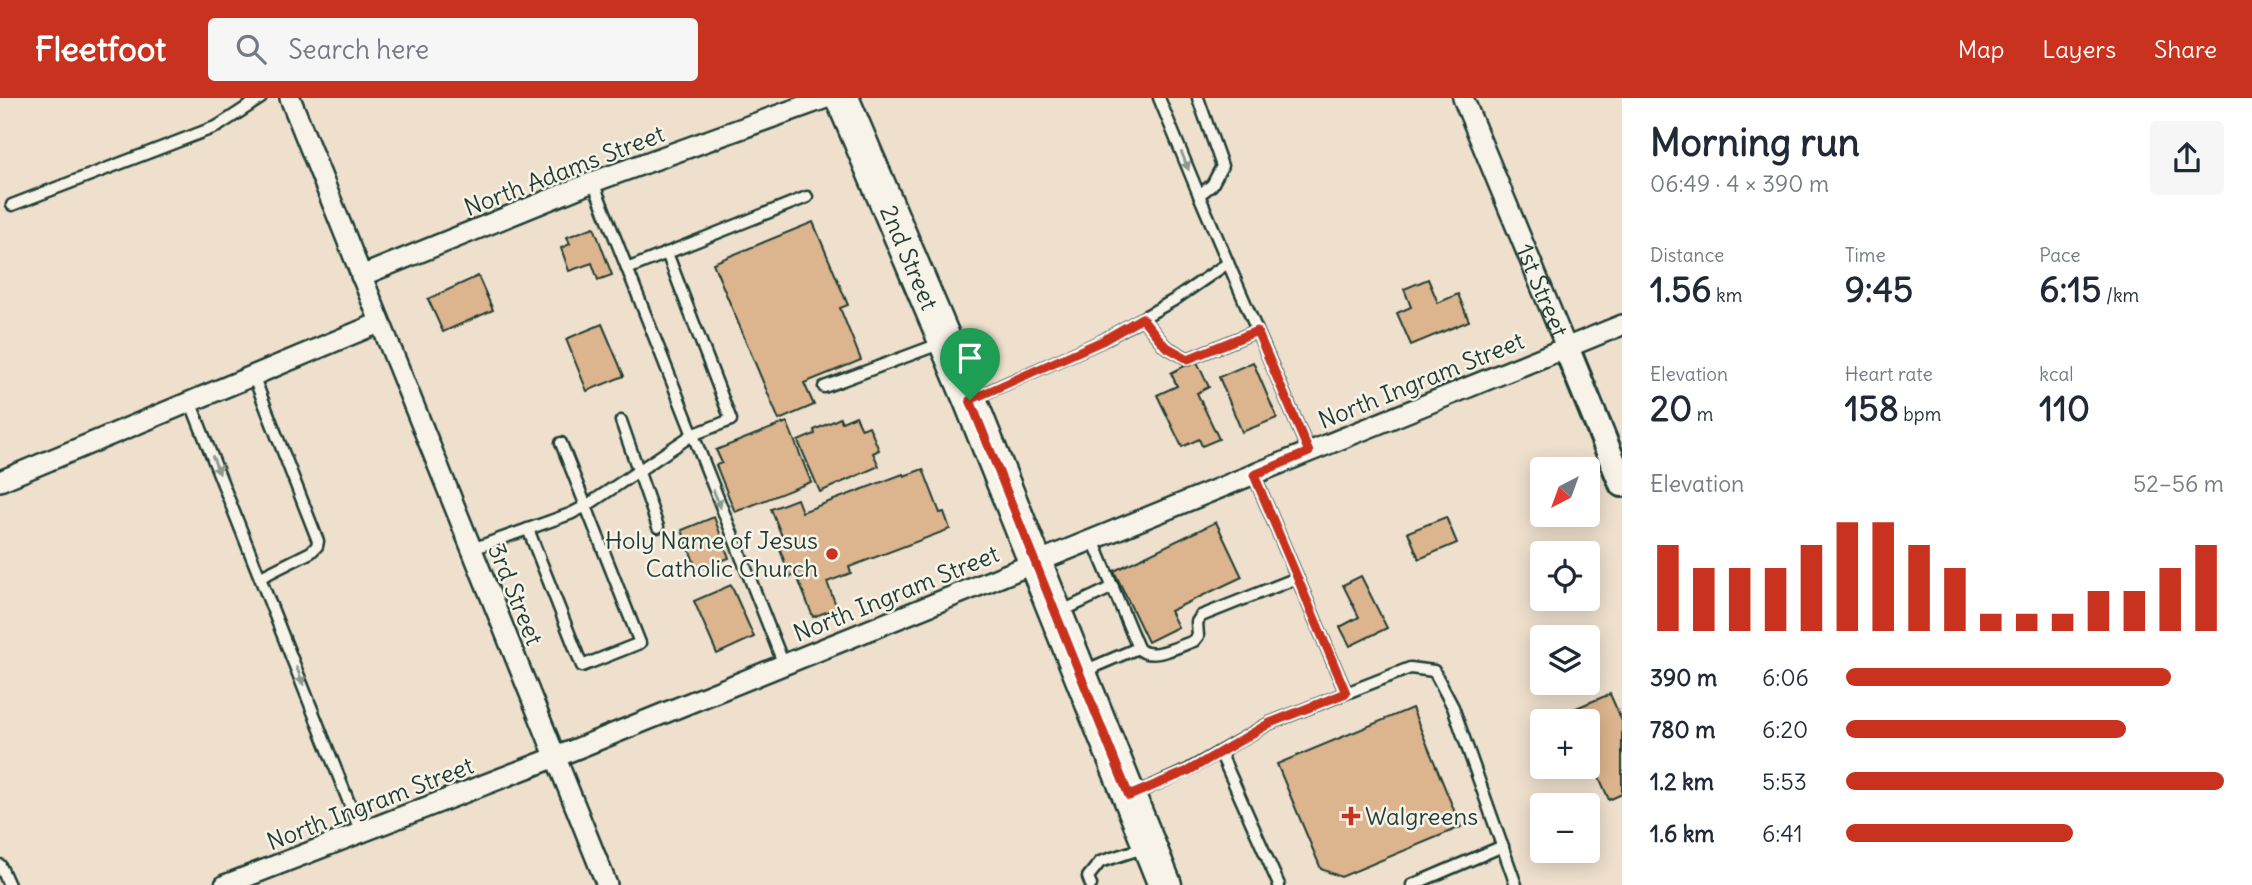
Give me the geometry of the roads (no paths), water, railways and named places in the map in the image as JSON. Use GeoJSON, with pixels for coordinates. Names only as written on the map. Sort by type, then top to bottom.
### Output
{"type":"FeatureCollection","features":[{"type":"Feature","properties":{"kind":"main road","name":"2nd Street"},"geometry":{"type":"LineString","coordinates":[[842,98],[946,341],[1165,885]]}},
{"type":"Feature","properties":{"kind":"street"},"geometry":{"type":"LineString","coordinates":[[289,98],[361,276]]}},
{"type":"Feature","properties":{"kind":"street","name":"North Adams Street"},"geometry":{"type":"LineString","coordinates":[[361,276],[593,182],[826,98]]}},
{"type":"Feature","properties":{"kind":"street","name":"1st Street"},"geometry":{"type":"LineString","coordinates":[[1463,98],[1622,484]]}},
{"type":"Feature","properties":{"kind":"street","name":"3rd Street"},"geometry":{"type":"LineString","coordinates":[[361,276],[607,885]]}},
{"type":"Feature","properties":{"kind":"street"},"geometry":{"type":"LineString","coordinates":[[0,481],[379,323]]}},
{"type":"Feature","properties":{"kind":"street","name":"North Ingram Street"},"geometry":{"type":"LineString","coordinates":[[225,885],[556,757],[1622,325]]}},
{"type":"Feature","properties":{"kind":"lane"},"geometry":{"type":"LineString","coordinates":[[12,205],[218,126],[261,98]]}},
{"type":"Feature","properties":{"kind":"lane"},"geometry":{"type":"LineString","coordinates":[[1159,98],[1309,452]]}},
{"type":"Feature","properties":{"kind":"lane"},"geometry":{"type":"LineString","coordinates":[[1198,98],[1223,166],[1212,185],[1199,195]]}},
{"type":"Feature","properties":{"kind":"lane"},"geometry":{"type":"LineString","coordinates":[[593,182],[784,665]]}},
{"type":"Feature","properties":{"kind":"lane"},"geometry":{"type":"LineString","coordinates":[[627,269],[807,197]]}},
{"type":"Feature","properties":{"kind":"lane"},"geometry":{"type":"LineString","coordinates":[[472,549],[586,506],[692,435],[732,421],[667,253]]}},
{"type":"Feature","properties":{"kind":"lane"},"geometry":{"type":"LineString","coordinates":[[970,400],[1102,341],[1174,300],[1228,263]]}},
{"type":"Feature","properties":{"kind":"lane"},"geometry":{"type":"LineString","coordinates":[[1142,318],[1165,346],[1188,359],[1257,331]]}},
{"type":"Feature","properties":{"kind":"lane"},"geometry":{"type":"LineString","coordinates":[[824,387],[946,341]]}},
{"type":"Feature","properties":{"kind":"lane"},"geometry":{"type":"LineString","coordinates":[[253,375],[318,541],[315,550],[261,577]]}},
{"type":"Feature","properties":{"kind":"lane"},"geometry":{"type":"LineString","coordinates":[[190,401],[261,577],[345,798],[361,832]]}},
{"type":"Feature","properties":{"kind":"lane"},"geometry":{"type":"LineString","coordinates":[[621,421],[658,527]]}},
{"type":"Feature","properties":{"kind":"lane"},"geometry":{"type":"LineString","coordinates":[[528,529],[582,666],[640,643],[561,443]]}},
{"type":"Feature","properties":{"kind":"lane"},"geometry":{"type":"LineString","coordinates":[[1254,475],[1346,693]]}},
{"type":"Feature","properties":{"kind":"lane"},"geometry":{"type":"LineString","coordinates":[[1093,540],[1139,648],[1142,653],[1150,655],[1194,641],[1198,636],[1197,622],[1201,616],[1297,578]]}},
{"type":"Feature","properties":{"kind":"lane"},"geometry":{"type":"LineString","coordinates":[[1056,614],[1113,587]]}},
{"type":"Feature","properties":{"kind":"lane"},"geometry":{"type":"LineString","coordinates":[[1080,673],[1139,648]]}},
{"type":"Feature","properties":{"kind":"lane"},"geometry":{"type":"LineString","coordinates":[[1129,796],[1188,771],[1270,723],[1410,668],[1434,671],[1453,707],[1516,885]]}},
{"type":"Feature","properties":{"kind":"lane"},"geometry":{"type":"LineString","coordinates":[[1220,752],[1279,885]]}},
{"type":"Feature","properties":{"kind":"lane"},"geometry":{"type":"LineString","coordinates":[[1091,885],[1087,877],[1100,862],[1149,846]]}},
{"type":"Feature","properties":{"kind":"lane"},"geometry":{"type":"LineString","coordinates":[[1412,885],[1503,846]]}},
{"type":"Feature","properties":{"kind":"lane"},"geometry":{"type":"LineString","coordinates":[[0,865],[9,885]]}},
{"type":"Feature","properties":{"kind":"place","name":"Holy Name of Jesus Catholic Church"},"geometry":{"type":"Point","coordinates":[832,554]}},
{"type":"Feature","properties":{"kind":"place","name":"Walgreens"},"geometry":{"type":"Point","coordinates":[1351,816]}}]}
